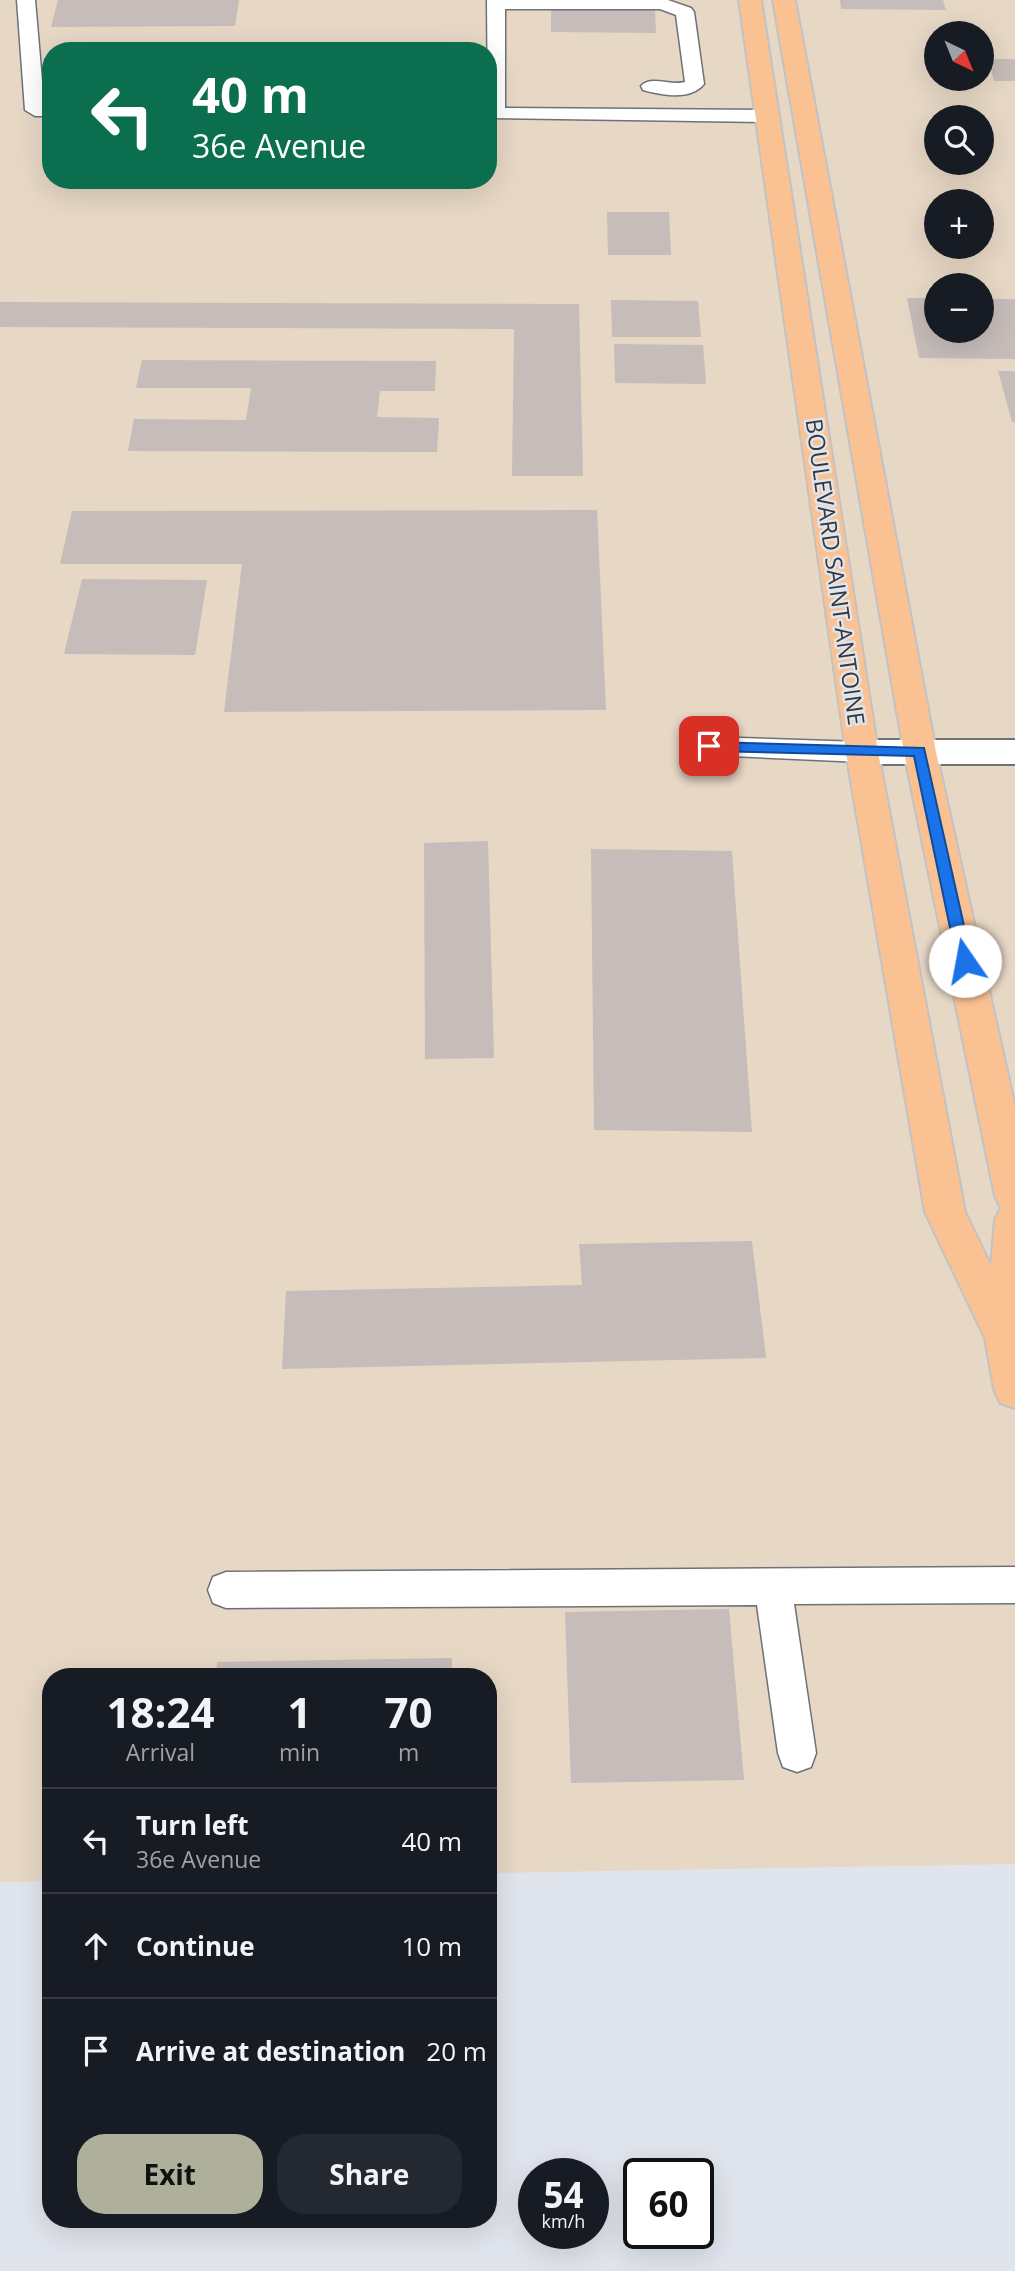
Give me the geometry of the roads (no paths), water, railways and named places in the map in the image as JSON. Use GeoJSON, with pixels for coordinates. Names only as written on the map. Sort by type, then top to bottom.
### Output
{"type":"FeatureCollection","features":[{"type":"Feature","properties":{"kind":"main road","name":"BOULEVARD SAINT-ANTOINE"},"geometry":{"type":"LineString","coordinates":[[750,0],[862,752],[945,1212],[1006,1338]]}},
{"type":"Feature","properties":{"kind":"main road","name":"BOULEVARD SAINT-ANTOINE"},"geometry":{"type":"LineString","coordinates":[[784,0],[920,752],[1015,1196]]}},
{"type":"Feature","properties":{"kind":"main road","name":"BOULEVARD SAINT-ANTOINE"},"geometry":{"type":"LineString","coordinates":[[1015,1220],[1006,1338],[1015,1389]]}},
{"type":"Feature","properties":{"kind":"street"},"geometry":{"type":"LineString","coordinates":[[862,752],[1015,752]]}},
{"type":"Feature","properties":{"kind":"lane"},"geometry":{"type":"LineString","coordinates":[[26,0],[35,110],[42,110]]}},
{"type":"Feature","properties":{"kind":"lane"},"geometry":{"type":"LineString","coordinates":[[495,42],[496,2],[662,4],[685,12],[695,84],[688,88],[667,90],[650,86]]}},
{"type":"Feature","properties":{"kind":"lane"},"geometry":{"type":"LineString","coordinates":[[497,114],[768,116]]}},
{"type":"Feature","properties":{"kind":"lane"},"geometry":{"type":"LineString","coordinates":[[709,746],[862,752]]}},
{"type":"Feature","properties":{"kind":"lane"},"geometry":{"type":"LineString","coordinates":[[226,1590],[1015,1585]]}},
{"type":"Feature","properties":{"kind":"lane"},"geometry":{"type":"LineString","coordinates":[[773,1587],[797,1753]]}}]}
